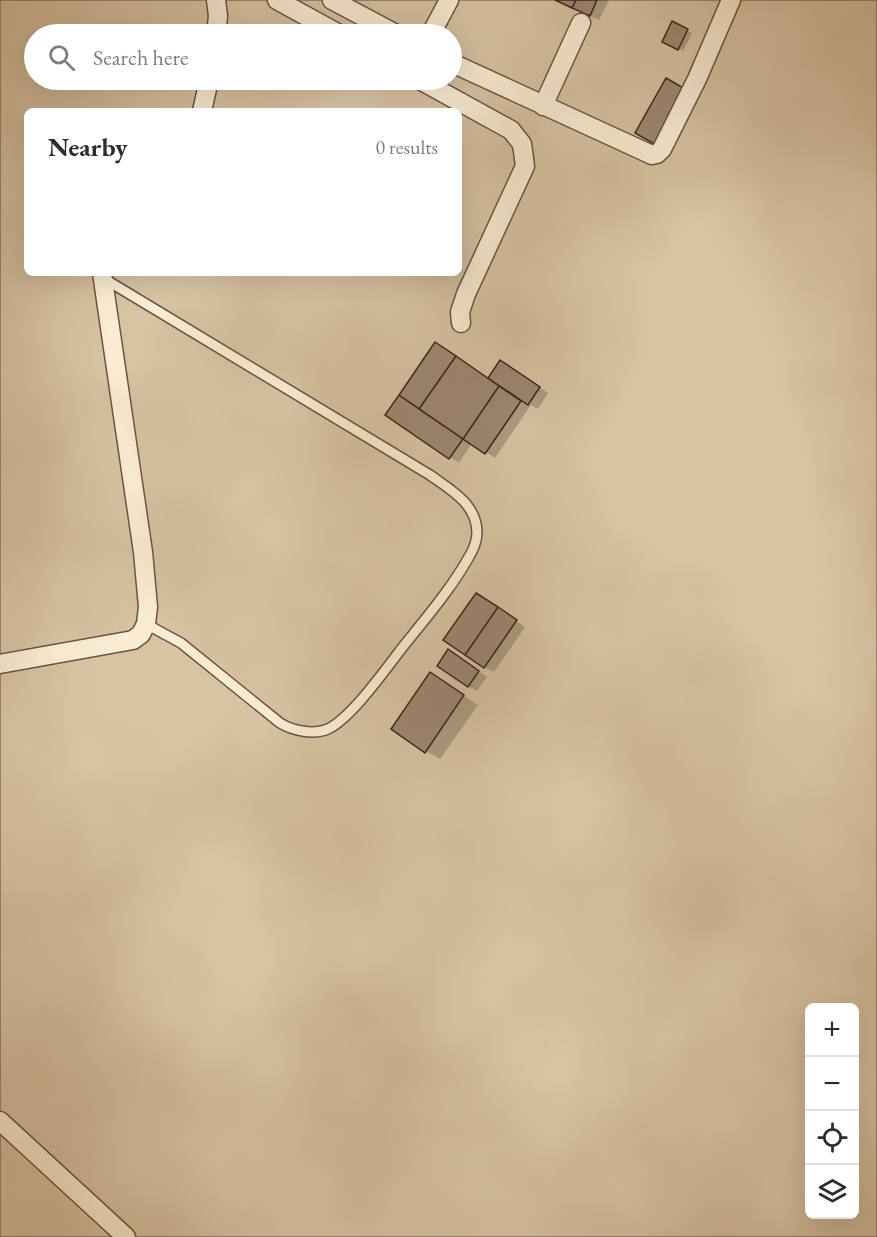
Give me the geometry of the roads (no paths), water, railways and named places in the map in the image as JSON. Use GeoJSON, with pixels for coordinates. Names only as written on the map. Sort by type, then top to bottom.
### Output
{"type":"FeatureCollection","features":[{"type":"Feature","properties":{"kind":"street"},"geometry":{"type":"LineString","coordinates":[[216,0],[217,24]]}},
{"type":"Feature","properties":{"kind":"street"},"geometry":{"type":"LineString","coordinates":[[278,0],[321,24]]}},
{"type":"Feature","properties":{"kind":"street"},"geometry":{"type":"LineString","coordinates":[[332,0],[377,24]]}},
{"type":"Feature","properties":{"kind":"street"},"geometry":{"type":"LineString","coordinates":[[436,24],[449,0]]}},
{"type":"Feature","properties":{"kind":"street"},"geometry":{"type":"LineString","coordinates":[[462,68],[652,155],[657,154],[662,149],[697,79],[731,0]]}},
{"type":"Feature","properties":{"kind":"street"},"geometry":{"type":"LineString","coordinates":[[543,106],[581,23]]}},
{"type":"Feature","properties":{"kind":"street"},"geometry":{"type":"LineString","coordinates":[[203,108],[207,90]]}},
{"type":"Feature","properties":{"kind":"street"},"geometry":{"type":"LineString","coordinates":[[438,90],[511,130],[522,144],[525,166],[466,294],[460,312],[461,323]]}},
{"type":"Feature","properties":{"kind":"street"},"geometry":{"type":"LineString","coordinates":[[0,664],[133,640],[141,634],[146,624],[148,607],[143,552],[103,276]]}},
{"type":"Feature","properties":{"kind":"street"},"geometry":{"type":"LineString","coordinates":[[0,1121],[126,1237]]}},
{"type":"Feature","properties":{"kind":"lane"},"geometry":{"type":"LineString","coordinates":[[103,276],[430,475],[463,499],[474,516],[477,534],[472,553],[439,601],[369,691],[337,724],[326,730],[290,729],[181,643],[146,624]]}}]}
